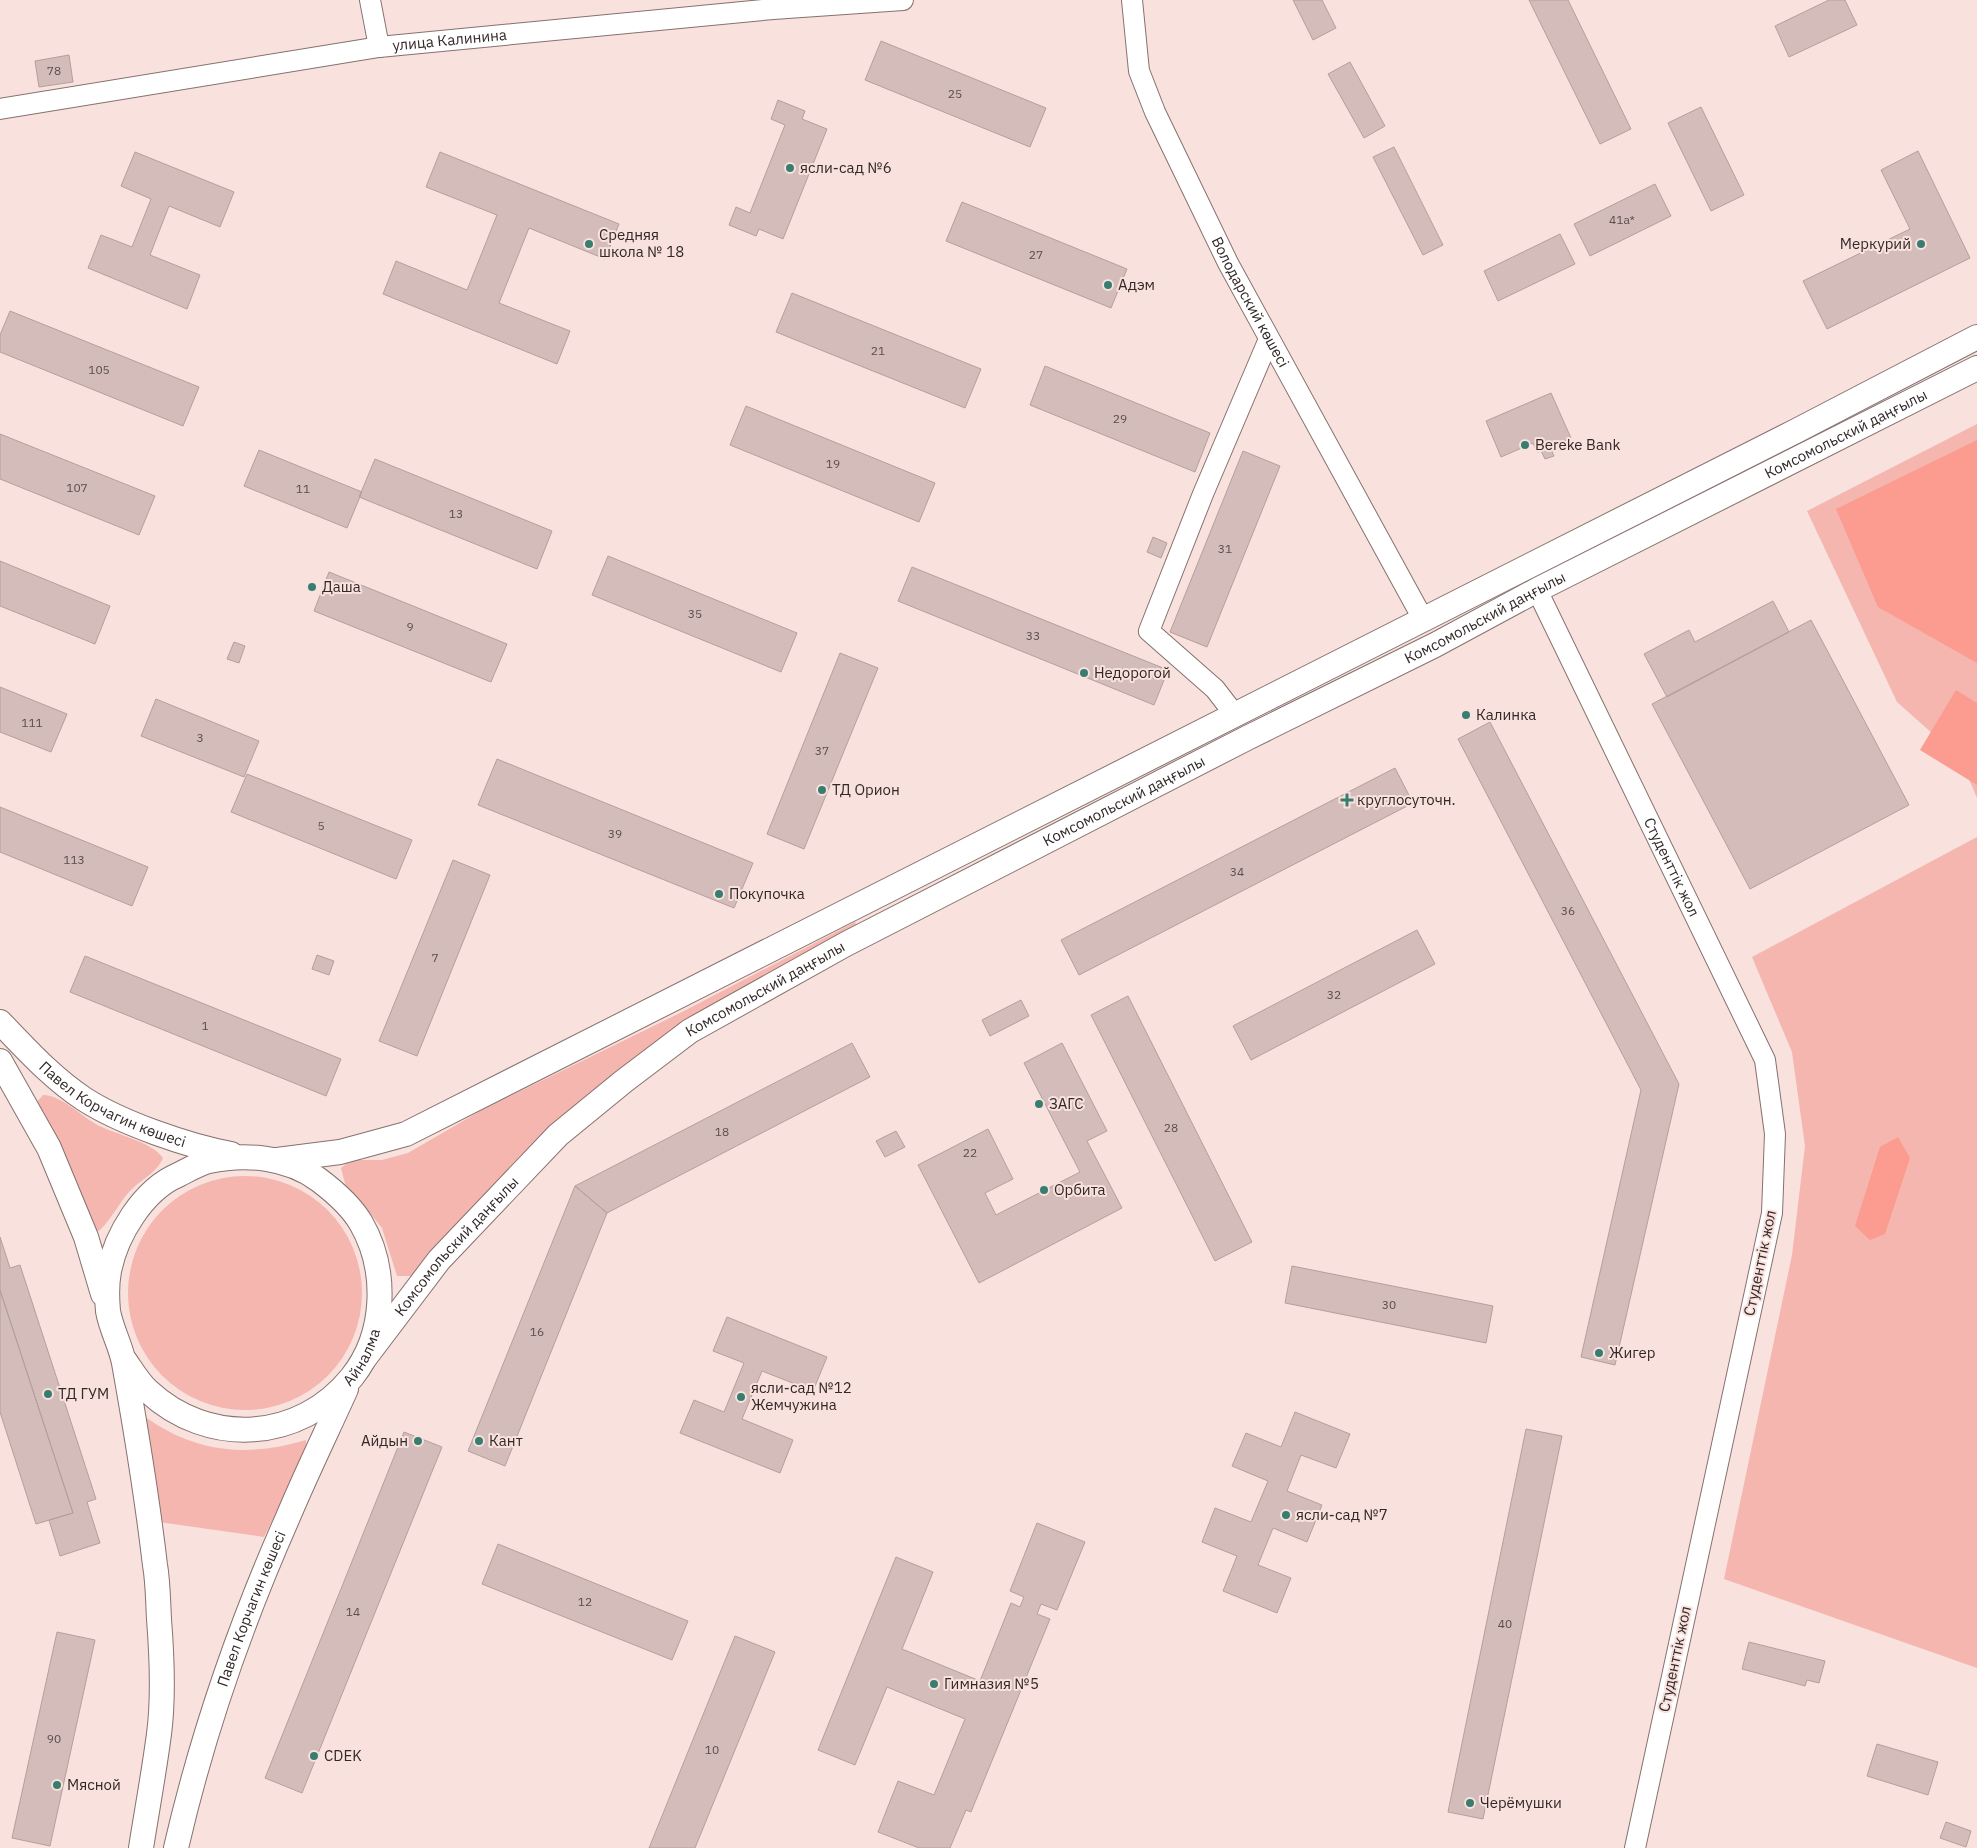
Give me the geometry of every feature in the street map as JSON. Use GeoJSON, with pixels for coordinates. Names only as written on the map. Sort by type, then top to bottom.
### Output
{"type":"FeatureCollection","features":[{"type":"Feature","properties":{"kind":"street"},"geometry":{"type":"LineString","coordinates":[[370,0],[380,47]]}},
{"type":"Feature","properties":{"kind":"street","name":"улица Калинина"},"geometry":{"type":"LineString","coordinates":[[0,109],[380,47],[773,9],[903,0]]}},
{"type":"Feature","properties":{"kind":"street","name":"Володарский көшесі"},"geometry":{"type":"LineString","coordinates":[[1132,0],[1140,72],[1155,112],[1228,263],[1424,619]]}},
{"type":"Feature","properties":{"kind":"street","name":"Комсомольский даңғылы"},"geometry":{"type":"LineString","coordinates":[[277,1160],[340,1152],[406,1134],[1235,716],[1977,337]]}},
{"type":"Feature","properties":{"kind":"street"},"geometry":{"type":"LineString","coordinates":[[1247,738],[1235,716],[1214,689],[1149,631],[1203,494],[1269,339]]}},
{"type":"Feature","properties":{"kind":"street","name":"Комсомольский даңғылы"},"geometry":{"type":"LineString","coordinates":[[357,1369],[439,1260],[558,1135],[624,1081],[690,1031],[846,944],[1247,738],[1435,645],[1538,590],[1977,368]]}},
{"type":"Feature","properties":{"kind":"street"},"geometry":{"type":"LineString","coordinates":[[1686,486],[1698,509]]}},
{"type":"Feature","properties":{"kind":"street","name":"Студенттік жол"},"geometry":{"type":"LineString","coordinates":[[1538,590],[1765,1060],[1775,1134],[1772,1214],[1635,1848]]}},
{"type":"Feature","properties":{"kind":"street","name":"Павел Корчагин көшесі"},"geometry":{"type":"LineString","coordinates":[[0,1022],[43,1067],[85,1100],[135,1125],[213,1151],[245,1156]]}},
{"type":"Feature","properties":{"kind":"street"},"geometry":{"type":"LineString","coordinates":[[0,1061],[49,1148],[86,1237],[108,1311]]}},
{"type":"Feature","properties":{"kind":"street","name":"Айналма"},"geometry":{"type":"LineString","coordinates":[[245,1156],[277,1160],[310,1174],[339,1195],[361,1222],[375,1255],[380,1290],[377,1326],[357,1369],[323,1405],[289,1423],[251,1430],[212,1427],[177,1413],[169,1407],[146,1389],[123,1358],[108,1311],[109,1272],[120,1235],[142,1203],[171,1178],[206,1162],[245,1156]]}},
{"type":"Feature","properties":{"kind":"street"},"geometry":{"type":"LineString","coordinates":[[123,1358],[156,1568],[162,1661],[160,1731],[141,1848]]}},
{"type":"Feature","properties":{"kind":"street","name":"Павел Корчагин көшесі"},"geometry":{"type":"LineString","coordinates":[[176,1848],[199,1760],[237,1644],[287,1517],[357,1369]]}},
{"type":"Feature","properties":{"kind":"shaded area"},"geometry":{"type":"Polygon","coordinates":[[[1977,424],[1977,798],[1960,758],[1897,702],[1807,511],[1977,424]]]}},
{"type":"Feature","properties":{"kind":"shaded area"},"geometry":{"type":"Polygon","coordinates":[[[1977,440],[1977,663],[1878,607],[1836,509],[1977,440]]]}},
{"type":"Feature","properties":{"kind":"shaded area"},"geometry":{"type":"Polygon","coordinates":[[[1956,690],[1977,703],[1977,785],[1920,750],[1956,690]]]}},
{"type":"Feature","properties":{"kind":"shaded area"},"geometry":{"type":"Polygon","coordinates":[[[1977,837],[1977,1668],[1724,1579],[1792,1255],[1805,1146],[1792,1052],[1752,957],[1977,837]]]}},
{"type":"Feature","properties":{"kind":"shaded area"},"geometry":{"type":"Polygon","coordinates":[[[855,922],[858,929],[559,1120],[495,1184],[415,1276],[397,1276],[382,1228],[346,1187],[341,1168],[351,1160],[382,1160],[408,1153],[482,1110],[682,1012],[855,922]]]}},
{"type":"Feature","properties":{"kind":"shaded area"},"geometry":{"type":"Polygon","coordinates":[[[43,1095],[57,1098],[94,1123],[141,1142],[163,1158],[154,1171],[128,1193],[99,1231],[89,1228],[37,1109],[37,1102],[43,1095]]]}},
{"type":"Feature","properties":{"kind":"shaded area"},"geometry":{"type":"Polygon","coordinates":[[[1898,1137],[1910,1158],[1885,1234],[1870,1240],[1855,1226],[1880,1147],[1898,1137]]]}},
{"type":"Feature","properties":{"kind":"shaded area"},"geometry":{"type":"Polygon","coordinates":[[[245,1176],[279,1181],[290,1185],[310,1196],[335,1219],[353,1248],[357,1259],[362,1293],[357,1327],[353,1338],[342,1358],[319,1383],[290,1401],[279,1405],[245,1410],[211,1405],[200,1401],[180,1390],[155,1367],[137,1338],[133,1327],[128,1293],[133,1259],[137,1248],[148,1228],[171,1203],[200,1185],[211,1181],[245,1176]]]}},
{"type":"Feature","properties":{"kind":"shaded area"},"geometry":{"type":"Polygon","coordinates":[[[145,1417],[185,1439],[219,1448],[254,1450],[288,1445],[306,1440],[306,1452],[264,1537],[159,1522],[145,1417]]]}},
{"type":"Feature","properties":{"kind":"building"},"geometry":{"type":"Polygon","coordinates":[[[1293,0],[1322,0],[1336,28],[1313,40],[1293,0]]]}},
{"type":"Feature","properties":{"kind":"building"},"geometry":{"type":"Polygon","coordinates":[[[1529,0],[1568,0],[1631,129],[1600,144],[1529,0]]]}},
{"type":"Feature","properties":{"kind":"building"},"geometry":{"type":"Polygon","coordinates":[[[1829,0],[1845,0],[1857,25],[1789,57],[1775,26],[1829,0]]]}},
{"type":"Feature","properties":{"kind":"building"},"geometry":{"type":"Polygon","coordinates":[[[881,41],[1046,108],[1030,147],[865,80],[881,41]]]}},
{"type":"Feature","properties":{"kind":"building"},"geometry":{"type":"Polygon","coordinates":[[[69,55],[73,82],[39,87],[35,61],[69,55]]]}},
{"type":"Feature","properties":{"kind":"building"},"geometry":{"type":"Polygon","coordinates":[[[1350,62],[1385,126],[1364,138],[1328,74],[1350,62]]]}},
{"type":"Feature","properties":{"kind":"building","name":"ясли-сад №6"},"geometry":{"type":"Polygon","coordinates":[[[778,100],[805,111],[802,119],[827,129],[783,239],[759,229],[756,236],[729,225],[736,207],[750,213],[785,125],[771,119],[778,100]]]}},
{"type":"Feature","properties":{"kind":"building"},"geometry":{"type":"Polygon","coordinates":[[[1701,107],[1744,195],[1711,211],[1668,123],[1701,107]]]}},
{"type":"Feature","properties":{"kind":"building"},"geometry":{"type":"Polygon","coordinates":[[[1394,147],[1443,245],[1423,255],[1373,157],[1394,147]]]}},
{"type":"Feature","properties":{"kind":"building","name":"Меркурий"},"geometry":{"type":"Polygon","coordinates":[[[1918,151],[1970,258],[1827,329],[1803,281],[1910,229],[1881,170],[1918,151]]]}},
{"type":"Feature","properties":{"kind":"building"},"geometry":{"type":"Polygon","coordinates":[[[135,152],[234,192],[220,227],[169,206],[150,255],[200,275],[187,309],[88,268],[101,235],[132,247],[151,199],[121,186],[135,152]]]}},
{"type":"Feature","properties":{"kind":"building","name":"Средняя школа № 18"},"geometry":{"type":"Polygon","coordinates":[[[440,152],[619,224],[605,259],[529,228],[499,303],[570,331],[557,364],[383,294],[396,261],[467,290],[497,215],[426,187],[440,152]]]}},
{"type":"Feature","properties":{"kind":"building"},"geometry":{"type":"Polygon","coordinates":[[[1655,184],[1671,216],[1590,256],[1574,224],[1655,184]]]}},
{"type":"Feature","properties":{"kind":"building"},"geometry":{"type":"Polygon","coordinates":[[[962,202],[1127,269],[1111,308],[946,241],[962,202]]]}},
{"type":"Feature","properties":{"kind":"building"},"geometry":{"type":"Polygon","coordinates":[[[1560,234],[1575,264],[1498,301],[1484,271],[1560,234]]]}},
{"type":"Feature","properties":{"kind":"building"},"geometry":{"type":"Polygon","coordinates":[[[792,293],[981,369],[965,408],[776,332],[792,293]]]}},
{"type":"Feature","properties":{"kind":"building"},"geometry":{"type":"Polygon","coordinates":[[[10,311],[199,387],[183,426],[0,352],[0,335],[10,311]]]}},
{"type":"Feature","properties":{"kind":"building"},"geometry":{"type":"Polygon","coordinates":[[[1045,366],[1210,433],[1195,472],[1030,405],[1045,366]]]}},
{"type":"Feature","properties":{"kind":"building"},"geometry":{"type":"Polygon","coordinates":[[[1551,393],[1571,438],[1550,447],[1554,456],[1545,459],[1541,451],[1537,452],[1533,443],[1501,457],[1486,421],[1551,393]]]}},
{"type":"Feature","properties":{"kind":"building"},"geometry":{"type":"Polygon","coordinates":[[[746,406],[935,483],[919,522],[730,445],[746,406]]]}},
{"type":"Feature","properties":{"kind":"building"},"geometry":{"type":"Polygon","coordinates":[[[0,434],[155,496],[139,535],[0,479],[0,434]]]}},
{"type":"Feature","properties":{"kind":"building"},"geometry":{"type":"Polygon","coordinates":[[[259,450],[362,492],[347,528],[244,486],[259,450]]]}},
{"type":"Feature","properties":{"kind":"building"},"geometry":{"type":"Polygon","coordinates":[[[1243,451],[1280,466],[1207,647],[1170,632],[1243,451]]]}},
{"type":"Feature","properties":{"kind":"building"},"geometry":{"type":"Polygon","coordinates":[[[375,459],[552,531],[537,569],[359,497],[375,459]]]}},
{"type":"Feature","properties":{"kind":"building"},"geometry":{"type":"Polygon","coordinates":[[[1153,537],[1167,543],[1161,558],[1147,552],[1153,537]]]}},
{"type":"Feature","properties":{"kind":"building"},"geometry":{"type":"Polygon","coordinates":[[[608,556],[797,633],[781,672],[592,595],[608,556]]]}},
{"type":"Feature","properties":{"kind":"building"},"geometry":{"type":"Polygon","coordinates":[[[0,561],[110,606],[95,644],[0,606],[0,561]]]}},
{"type":"Feature","properties":{"kind":"building"},"geometry":{"type":"Polygon","coordinates":[[[912,567],[1168,670],[1154,705],[898,601],[912,567]]]}},
{"type":"Feature","properties":{"kind":"building"},"geometry":{"type":"Polygon","coordinates":[[[329,572],[507,644],[491,682],[314,611],[329,572]]]}},
{"type":"Feature","properties":{"kind":"building"},"geometry":{"type":"Polygon","coordinates":[[[1773,601],[1789,632],[1667,697],[1644,654],[1689,630],[1695,642],[1773,601]]]}},
{"type":"Feature","properties":{"kind":"building"},"geometry":{"type":"Polygon","coordinates":[[[1811,620],[1909,805],[1750,889],[1652,704],[1811,620]]]}},
{"type":"Feature","properties":{"kind":"building"},"geometry":{"type":"Polygon","coordinates":[[[234,642],[245,646],[239,663],[227,659],[234,642]]]}},
{"type":"Feature","properties":{"kind":"building"},"geometry":{"type":"Polygon","coordinates":[[[840,653],[878,668],[804,849],[767,834],[840,653]]]}},
{"type":"Feature","properties":{"kind":"building"},"geometry":{"type":"Polygon","coordinates":[[[0,687],[67,714],[51,752],[0,732],[0,687]]]}},
{"type":"Feature","properties":{"kind":"building"},"geometry":{"type":"Polygon","coordinates":[[[156,699],[259,741],[244,777],[141,736],[156,699]]]}},
{"type":"Feature","properties":{"kind":"building"},"geometry":{"type":"Polygon","coordinates":[[[1490,722],[1679,1084],[1615,1365],[1581,1357],[1641,1090],[1458,739],[1490,722]]]}},
{"type":"Feature","properties":{"kind":"building"},"geometry":{"type":"Polygon","coordinates":[[[497,759],[753,863],[734,908],[478,805],[497,759]]]}},
{"type":"Feature","properties":{"kind":"building"},"geometry":{"type":"Polygon","coordinates":[[[1395,768],[1413,803],[1079,975],[1061,940],[1395,768]]]}},
{"type":"Feature","properties":{"kind":"building"},"geometry":{"type":"Polygon","coordinates":[[[247,774],[412,840],[396,879],[231,812],[247,774]]]}},
{"type":"Feature","properties":{"kind":"building"},"geometry":{"type":"Polygon","coordinates":[[[0,807],[148,867],[132,906],[0,852],[0,807]]]}},
{"type":"Feature","properties":{"kind":"building"},"geometry":{"type":"Polygon","coordinates":[[[453,860],[490,875],[417,1056],[379,1041],[453,860]]]}},
{"type":"Feature","properties":{"kind":"building"},"geometry":{"type":"Polygon","coordinates":[[[1417,930],[1435,964],[1251,1060],[1233,1026],[1417,930]]]}},
{"type":"Feature","properties":{"kind":"building"},"geometry":{"type":"Polygon","coordinates":[[[317,955],[334,961],[329,975],[312,969],[317,955]]]}},
{"type":"Feature","properties":{"kind":"building"},"geometry":{"type":"Polygon","coordinates":[[[85,956],[341,1059],[326,1096],[70,992],[85,956]]]}},
{"type":"Feature","properties":{"kind":"building"},"geometry":{"type":"Polygon","coordinates":[[[1128,996],[1252,1242],[1215,1261],[1091,1015],[1128,996]]]}},
{"type":"Feature","properties":{"kind":"building"},"geometry":{"type":"Polygon","coordinates":[[[1021,1000],[1029,1016],[990,1036],[982,1020],[1021,1000]]]}},
{"type":"Feature","properties":{"kind":"building"},"geometry":{"type":"Polygon","coordinates":[[[852,1043],[870,1077],[607,1213],[575,1186],[852,1043]]]}},
{"type":"Feature","properties":{"kind":"building"},"geometry":{"type":"Polygon","coordinates":[[[1062,1043],[1107,1131],[1087,1141],[1122,1208],[979,1283],[918,1165],[988,1129],[1013,1179],[985,1193],[996,1215],[1080,1172],[1024,1063],[1062,1043]]]}},
{"type":"Feature","properties":{"kind":"building"},"geometry":{"type":"Polygon","coordinates":[[[896,1131],[905,1147],[885,1157],[876,1141],[896,1131]]]}},
{"type":"Feature","properties":{"kind":"building"},"geometry":{"type":"Polygon","coordinates":[[[575,1186],[607,1213],[505,1466],[468,1451],[575,1186]]]}},
{"type":"Feature","properties":{"kind":"building","name":"ТД ГУМ"},"geometry":{"type":"Polygon","coordinates":[[[0,1237],[10,1268],[20,1265],[96,1499],[87,1502],[100,1543],[60,1556],[49,1520],[73,1513],[0,1290],[0,1237]]]}},
{"type":"Feature","properties":{"kind":"building"},"geometry":{"type":"Polygon","coordinates":[[[1292,1266],[1493,1306],[1486,1343],[1285,1303],[1292,1266]]]}},
{"type":"Feature","properties":{"kind":"building"},"geometry":{"type":"Polygon","coordinates":[[[0,1290],[73,1513],[36,1524],[0,1412],[0,1290]]]}},
{"type":"Feature","properties":{"kind":"building","name":"ясли-сад №12 Жемчужина"},"geometry":{"type":"Polygon","coordinates":[[[727,1317],[827,1357],[813,1391],[762,1371],[742,1419],[793,1440],[780,1473],[680,1433],[694,1400],[724,1412],[744,1363],[713,1351],[727,1317]]]}},
{"type":"Feature","properties":{"kind":"building","name":"ясли-сад №7"},"geometry":{"type":"Polygon","coordinates":[[[1295,1412],[1350,1434],[1336,1468],[1301,1455],[1287,1491],[1322,1505],[1307,1542],[1273,1528],[1258,1565],[1291,1578],[1277,1613],[1223,1591],[1237,1556],[1202,1542],[1215,1508],[1251,1522],[1268,1481],[1232,1466],[1246,1433],[1281,1447],[1295,1412]]]}},
{"type":"Feature","properties":{"kind":"building"},"geometry":{"type":"Polygon","coordinates":[[[1526,1429],[1562,1436],[1483,1819],[1448,1812],[1526,1429]]]}},
{"type":"Feature","properties":{"kind":"building"},"geometry":{"type":"Polygon","coordinates":[[[404,1432],[442,1447],[302,1793],[265,1778],[404,1432]]]}},
{"type":"Feature","properties":{"kind":"building","name":"Гимназия №5"},"geometry":{"type":"Polygon","coordinates":[[[1037,1523],[1085,1542],[1057,1610],[1041,1604],[1037,1614],[1050,1619],[971,1812],[966,1810],[950,1848],[919,1848],[878,1832],[898,1781],[934,1795],[965,1719],[887,1687],[855,1765],[818,1750],[896,1557],[933,1572],[902,1649],[980,1681],[1011,1603],[1020,1607],[1024,1597],[1010,1591],[1037,1523]]]}},
{"type":"Feature","properties":{"kind":"building"},"geometry":{"type":"Polygon","coordinates":[[[498,1544],[688,1621],[672,1660],[482,1584],[498,1544]]]}},
{"type":"Feature","properties":{"kind":"building"},"geometry":{"type":"Polygon","coordinates":[[[57,1632],[95,1640],[50,1846],[12,1838],[57,1632]]]}},
{"type":"Feature","properties":{"kind":"building"},"geometry":{"type":"Polygon","coordinates":[[[735,1636],[775,1652],[695,1848],[649,1848],[735,1636]]]}},
{"type":"Feature","properties":{"kind":"building"},"geometry":{"type":"Polygon","coordinates":[[[1749,1642],[1825,1661],[1819,1683],[1807,1680],[1805,1686],[1742,1669],[1749,1642]]]}},
{"type":"Feature","properties":{"kind":"building"},"geometry":{"type":"Polygon","coordinates":[[[1877,1744],[1938,1762],[1928,1795],[1867,1776],[1877,1744]]]}},
{"type":"Feature","properties":{"kind":"building"},"geometry":{"type":"Polygon","coordinates":[[[1946,1822],[1971,1831],[1966,1847],[1940,1838],[1946,1822]]]}},
{"type":"Feature","properties":{"kind":"place","name":"ясли-сад №6"},"geometry":{"type":"Point","coordinates":[790,168]}},
{"type":"Feature","properties":{"kind":"place","name":"Средняя школа № 18"},"geometry":{"type":"Point","coordinates":[589,244]}},
{"type":"Feature","properties":{"kind":"place","name":"Меркурий"},"geometry":{"type":"Point","coordinates":[1921,244]}},
{"type":"Feature","properties":{"kind":"place","name":"Адэм"},"geometry":{"type":"Point","coordinates":[1108,285]}},
{"type":"Feature","properties":{"kind":"place","name":"Bereke Bank"},"geometry":{"type":"Point","coordinates":[1525,445]}},
{"type":"Feature","properties":{"kind":"place","name":"Даша"},"geometry":{"type":"Point","coordinates":[312,587]}},
{"type":"Feature","properties":{"kind":"place","name":"Недорогой"},"geometry":{"type":"Point","coordinates":[1084,673]}},
{"type":"Feature","properties":{"kind":"place","name":"Калинка"},"geometry":{"type":"Point","coordinates":[1466,715]}},
{"type":"Feature","properties":{"kind":"place","name":"ТД Орион"},"geometry":{"type":"Point","coordinates":[822,790]}},
{"type":"Feature","properties":{"kind":"place","name":"круглосуточн."},"geometry":{"type":"Point","coordinates":[1347,800]}},
{"type":"Feature","properties":{"kind":"place","name":"Покупочка"},"geometry":{"type":"Point","coordinates":[719,894]}},
{"type":"Feature","properties":{"kind":"place","name":"ЗАГС"},"geometry":{"type":"Point","coordinates":[1039,1104]}},
{"type":"Feature","properties":{"kind":"place","name":"Орбита"},"geometry":{"type":"Point","coordinates":[1044,1190]}},
{"type":"Feature","properties":{"kind":"place","name":"Жигер"},"geometry":{"type":"Point","coordinates":[1599,1353]}},
{"type":"Feature","properties":{"kind":"place","name":"ТД ГУМ"},"geometry":{"type":"Point","coordinates":[48,1394]}},
{"type":"Feature","properties":{"kind":"place","name":"ясли-сад №12 Жемчужина"},"geometry":{"type":"Point","coordinates":[741,1397]}},
{"type":"Feature","properties":{"kind":"place","name":"Айдын"},"geometry":{"type":"Point","coordinates":[418,1441]}},
{"type":"Feature","properties":{"kind":"place","name":"Кант"},"geometry":{"type":"Point","coordinates":[479,1441]}},
{"type":"Feature","properties":{"kind":"place","name":"ясли-сад №7"},"geometry":{"type":"Point","coordinates":[1286,1515]}},
{"type":"Feature","properties":{"kind":"place","name":"Гимназия №5"},"geometry":{"type":"Point","coordinates":[934,1684]}},
{"type":"Feature","properties":{"kind":"place","name":"CDEK"},"geometry":{"type":"Point","coordinates":[314,1756]}},
{"type":"Feature","properties":{"kind":"place","name":"Мясной"},"geometry":{"type":"Point","coordinates":[57,1785]}},
{"type":"Feature","properties":{"kind":"place","name":"Черёмушки"},"geometry":{"type":"Point","coordinates":[1470,1803]}}]}
